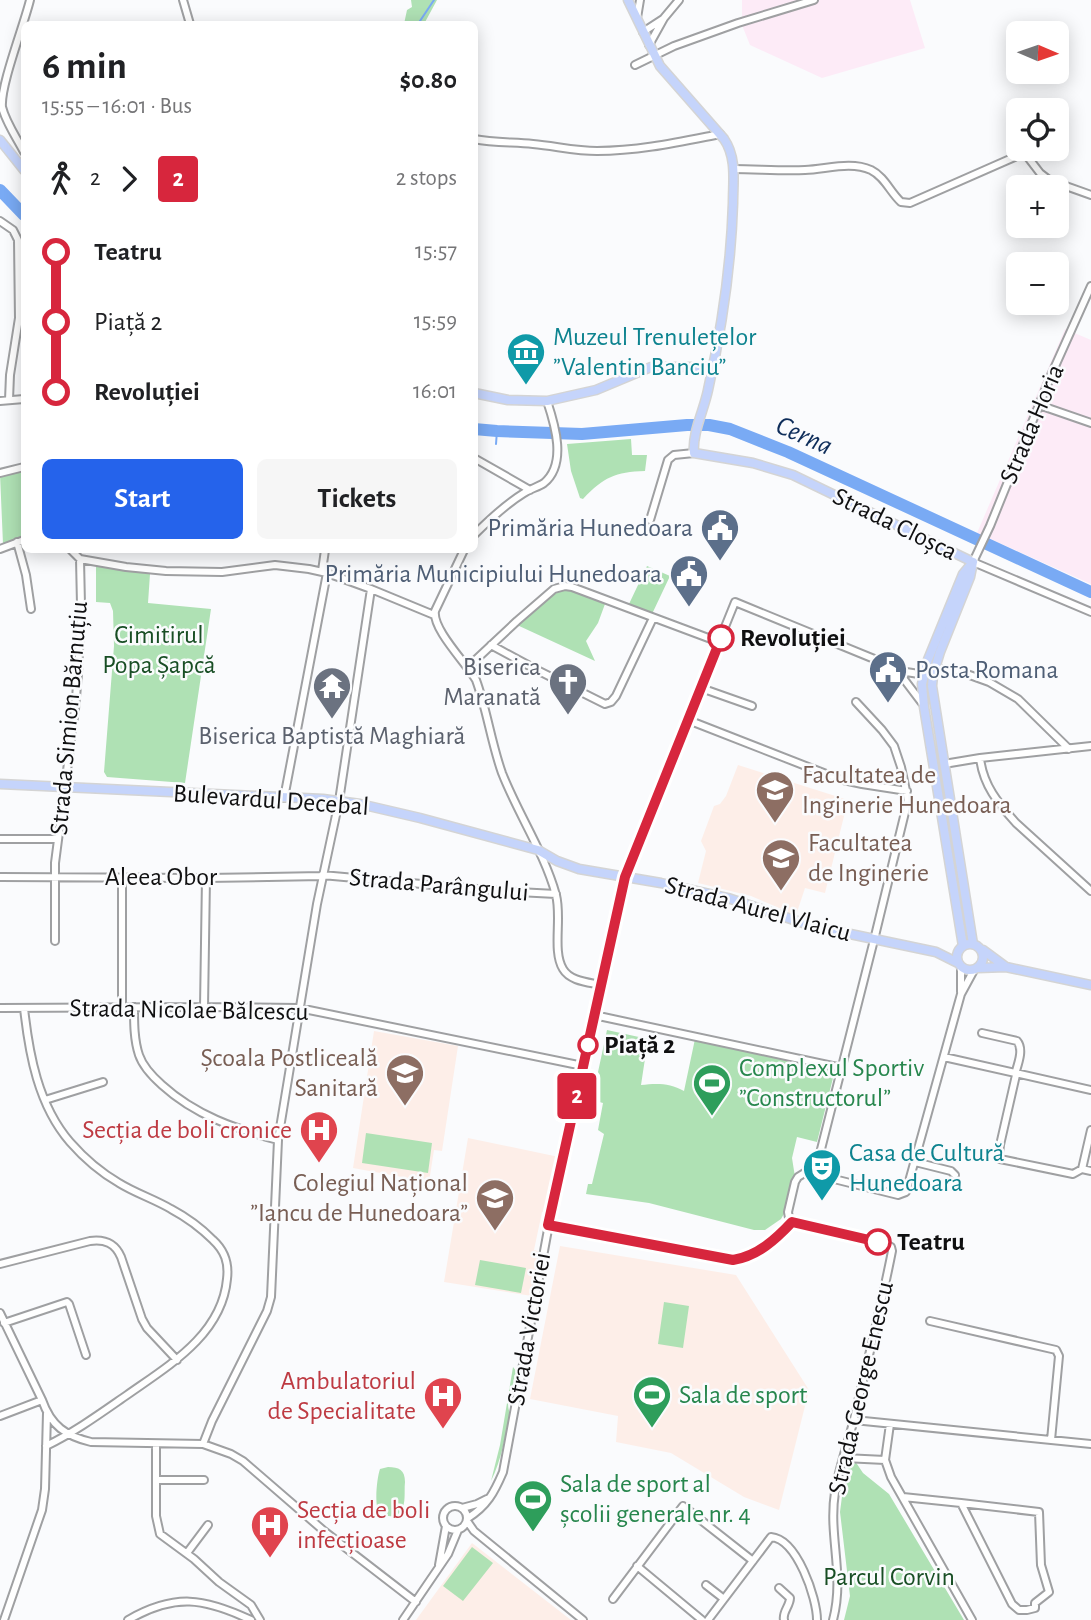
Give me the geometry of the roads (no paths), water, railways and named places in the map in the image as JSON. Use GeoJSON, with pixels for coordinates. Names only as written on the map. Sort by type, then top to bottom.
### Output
{"type":"FeatureCollection","features":[{"type":"Feature","properties":{"kind":"main road"},"geometry":{"type":"LineString","coordinates":[[628,0],[666,75],[720,134],[730,149],[733,169],[730,260],[724,306],[694,453]]}},
{"type":"Feature","properties":{"kind":"main road"},"geometry":{"type":"LineString","coordinates":[[0,140],[21,166]]}},
{"type":"Feature","properties":{"kind":"main road"},"geometry":{"type":"LineString","coordinates":[[478,394],[508,401],[547,401],[596,390],[651,368],[713,367]]}},
{"type":"Feature","properties":{"kind":"main road","name":"Strada Cloșca"},"geometry":{"type":"LineString","coordinates":[[694,453],[726,457],[793,475],[975,558]]}},
{"type":"Feature","properties":{"kind":"main road"},"geometry":{"type":"LineString","coordinates":[[975,558],[934,669],[932,690],[977,946],[984,956],[976,969]]}},
{"type":"Feature","properties":{"kind":"main road"},"geometry":{"type":"LineString","coordinates":[[975,558],[963,574],[922,684],[962,946],[957,955],[960,965],[970,970],[1006,967],[1091,985]]}},
{"type":"Feature","properties":{"kind":"main road","name":"Bulevardul Decebal"},"geometry":{"type":"LineString","coordinates":[[0,784],[339,801],[421,818],[538,850]]}},
{"type":"Feature","properties":{"kind":"main road","name":"Strada Aurel Vlaicu"},"geometry":{"type":"LineString","coordinates":[[538,850],[569,867],[728,898],[812,926],[936,952],[960,965]]}},
{"type":"Feature","properties":{"kind":"main road"},"geometry":{"type":"LineString","coordinates":[[962,946],[977,946],[1006,967]]}},
{"type":"Feature","properties":{"kind":"main road","name":"Strada Aurel Vlaicu"},"geometry":{"type":"LineString","coordinates":[[936,952],[962,946]]}},
{"type":"Feature","properties":{"kind":"street"},"geometry":{"type":"LineString","coordinates":[[23,21],[30,0]]}},
{"type":"Feature","properties":{"kind":"street"},"geometry":{"type":"LineString","coordinates":[[183,0],[189,21]]}},
{"type":"Feature","properties":{"kind":"street"},"geometry":{"type":"LineString","coordinates":[[637,18],[640,0]]}},
{"type":"Feature","properties":{"kind":"street"},"geometry":{"type":"LineString","coordinates":[[649,45],[664,18],[680,0]]}},
{"type":"Feature","properties":{"kind":"street"},"geometry":{"type":"LineString","coordinates":[[635,65],[674,46],[814,0]]}},
{"type":"Feature","properties":{"kind":"street"},"geometry":{"type":"LineString","coordinates":[[643,32],[664,18]]}},
{"type":"Feature","properties":{"kind":"street"},"geometry":{"type":"LineString","coordinates":[[21,25],[3,76],[1,100],[2,109],[21,146]]}},
{"type":"Feature","properties":{"kind":"street"},"geometry":{"type":"LineString","coordinates":[[478,140],[580,150],[610,150],[649,147],[720,134]]}},
{"type":"Feature","properties":{"kind":"street"},"geometry":{"type":"LineString","coordinates":[[733,169],[806,170],[859,167],[872,171],[884,180],[901,202],[910,204],[1019,155],[1027,156],[1049,180],[1091,195]]}},
{"type":"Feature","properties":{"kind":"street"},"geometry":{"type":"LineString","coordinates":[[0,221],[13,230],[18,240],[19,318],[9,400]]}},
{"type":"Feature","properties":{"kind":"street","name":"Strada Horia"},"geometry":{"type":"LineString","coordinates":[[975,558],[1091,286]]}},
{"type":"Feature","properties":{"kind":"street"},"geometry":{"type":"LineString","coordinates":[[0,401],[21,399]]}},
{"type":"Feature","properties":{"kind":"street"},"geometry":{"type":"LineString","coordinates":[[478,531],[510,503],[548,479],[558,453],[553,419],[547,401]]}},
{"type":"Feature","properties":{"kind":"street"},"geometry":{"type":"LineString","coordinates":[[1039,405],[1091,423]]}},
{"type":"Feature","properties":{"kind":"street"},"geometry":{"type":"LineString","coordinates":[[650,520],[668,460],[674,455],[694,453]]}},
{"type":"Feature","properties":{"kind":"street"},"geometry":{"type":"LineString","coordinates":[[478,460],[530,490]]}},
{"type":"Feature","properties":{"kind":"street"},"geometry":{"type":"LineString","coordinates":[[0,473],[21,468]]}},
{"type":"Feature","properties":{"kind":"street"},"geometry":{"type":"LineString","coordinates":[[0,549],[21,541]]}},
{"type":"Feature","properties":{"kind":"street"},"geometry":{"type":"LineString","coordinates":[[23,553],[31,609]]}},
{"type":"Feature","properties":{"kind":"street"},"geometry":{"type":"LineString","coordinates":[[74,553],[80,559],[166,571],[222,572],[282,565],[325,572],[434,615]]}},
{"type":"Feature","properties":{"kind":"street"},"geometry":{"type":"LineString","coordinates":[[284,798],[325,572],[325,553]]}},
{"type":"Feature","properties":{"kind":"street"},"geometry":{"type":"LineString","coordinates":[[463,553],[434,615],[437,626],[468,667],[480,690],[502,772],[556,894],[561,965],[570,977],[601,985]]}},
{"type":"Feature","properties":{"kind":"street","name":"Strada Cloșca"},"geometry":{"type":"LineString","coordinates":[[975,558],[1091,612]]}},
{"type":"Feature","properties":{"kind":"street","name":"Strada Simion Bărnuțiu"},"geometry":{"type":"LineString","coordinates":[[55,941],[55,863],[78,674],[80,559]]}},
{"type":"Feature","properties":{"kind":"street"},"geometry":{"type":"LineString","coordinates":[[468,667],[559,587],[572,587],[719,642]]}},
{"type":"Feature","properties":{"kind":"street"},"geometry":{"type":"LineString","coordinates":[[203,1444],[270,1304],[276,1154],[322,875],[339,801],[371,589]]}},
{"type":"Feature","properties":{"kind":"street","name":"Strada Victoriei"},"geometry":{"type":"LineString","coordinates":[[402,1620],[448,1554],[459,1530],[484,1506],[503,1472],[548,1225],[625,877],[735,602],[896,668]]}},
{"type":"Feature","properties":{"kind":"street"},"geometry":{"type":"LineString","coordinates":[[491,645],[606,704],[613,700],[653,618]]}},
{"type":"Feature","properties":{"kind":"street"},"geometry":{"type":"LineString","coordinates":[[896,668],[912,673],[924,673],[934,669],[965,672],[1013,695],[1069,749]]}},
{"type":"Feature","properties":{"kind":"street"},"geometry":{"type":"LineString","coordinates":[[896,668],[924,707]]}},
{"type":"Feature","properties":{"kind":"street"},"geometry":{"type":"LineString","coordinates":[[701,688],[752,706]]}},
{"type":"Feature","properties":{"kind":"street"},"geometry":{"type":"LineString","coordinates":[[815,1173],[908,800],[894,747],[856,702]]}},
{"type":"Feature","properties":{"kind":"street"},"geometry":{"type":"LineString","coordinates":[[688,720],[839,779],[907,791]]}},
{"type":"Feature","properties":{"kind":"street"},"geometry":{"type":"LineString","coordinates":[[944,764],[1091,746]]}},
{"type":"Feature","properties":{"kind":"street"},"geometry":{"type":"LineString","coordinates":[[980,758],[986,783],[1000,805],[1091,891]]}},
{"type":"Feature","properties":{"kind":"street"},"geometry":{"type":"LineString","coordinates":[[0,839],[58,839]]}},
{"type":"Feature","properties":{"kind":"street","name":"Aleea Obor"},"geometry":{"type":"LineString","coordinates":[[0,877],[206,878],[322,875]]}},
{"type":"Feature","properties":{"kind":"street","name":"Strada Parângului"},"geometry":{"type":"LineString","coordinates":[[322,875],[556,894]]}},
{"type":"Feature","properties":{"kind":"street"},"geometry":{"type":"LineString","coordinates":[[122,878],[122,1007]]}},
{"type":"Feature","properties":{"kind":"street"},"geometry":{"type":"LineString","coordinates":[[204,1007],[206,878]]}},
{"type":"Feature","properties":{"kind":"street"},"geometry":{"type":"LineString","coordinates":[[548,1225],[733,1260],[749,1256],[770,1244],[792,1222],[788,1212],[795,1182],[802,1173],[815,1173],[898,1195],[904,1194],[908,1188],[961,993],[960,965]]}},
{"type":"Feature","properties":{"kind":"street"},"geometry":{"type":"LineString","coordinates":[[961,993],[976,969]]}},
{"type":"Feature","properties":{"kind":"street"},"geometry":{"type":"LineString","coordinates":[[134,1007],[139,1055],[147,1070],[167,1090],[189,1106],[224,1124],[278,1140]]}},
{"type":"Feature","properties":{"kind":"street","name":"Strada Nicolae Bălcescu"},"geometry":{"type":"LineString","coordinates":[[0,1008],[299,1008],[583,1066]]}},
{"type":"Feature","properties":{"kind":"street"},"geometry":{"type":"LineString","coordinates":[[24,1008],[37,1078],[59,1127],[69,1140],[91,1162],[121,1184],[181,1215],[214,1241],[228,1264],[222,1305],[199,1339],[177,1360],[70,1435],[46,1446]]}},
{"type":"Feature","properties":{"kind":"street"},"geometry":{"type":"LineString","coordinates":[[594,1015],[842,1068]]}},
{"type":"Feature","properties":{"kind":"street"},"geometry":{"type":"LineString","coordinates":[[982,1033],[1020,1043],[1016,1075],[1000,1145],[1000,1159],[1073,1174],[1082,1169],[1091,1171]]}},
{"type":"Feature","properties":{"kind":"street"},"geometry":{"type":"LineString","coordinates":[[944,1057],[1091,1090]]}},
{"type":"Feature","properties":{"kind":"street"},"geometry":{"type":"LineString","coordinates":[[46,1100],[103,1082]]}},
{"type":"Feature","properties":{"kind":"street"},"geometry":{"type":"LineString","coordinates":[[1082,1169],[1091,1129]]}},
{"type":"Feature","properties":{"kind":"street"},"geometry":{"type":"LineString","coordinates":[[915,1162],[951,1171],[955,1175]]}},
{"type":"Feature","properties":{"kind":"street","name":"Strada George Enescu"},"geometry":{"type":"LineString","coordinates":[[792,1222],[885,1244],[891,1247],[892,1254],[854,1420],[838,1475],[834,1502],[839,1579],[833,1620]]}},
{"type":"Feature","properties":{"kind":"street"},"geometry":{"type":"LineString","coordinates":[[0,1264],[82,1242],[110,1242],[121,1257],[142,1320],[177,1360]]}},
{"type":"Feature","properties":{"kind":"street"},"geometry":{"type":"LineString","coordinates":[[4,1323],[67,1302],[86,1355]]}},
{"type":"Feature","properties":{"kind":"street"},"geometry":{"type":"LineString","coordinates":[[0,1313],[47,1413],[70,1435],[102,1443],[203,1444],[231,1454],[415,1602]]}},
{"type":"Feature","properties":{"kind":"street"},"geometry":{"type":"LineString","coordinates":[[930,1321],[1056,1350],[1059,1356],[1051,1440]]}},
{"type":"Feature","properties":{"kind":"street"},"geometry":{"type":"LineString","coordinates":[[0,1416],[42,1401]]}},
{"type":"Feature","properties":{"kind":"street"},"geometry":{"type":"LineString","coordinates":[[4,1620],[42,1510],[47,1413]]}},
{"type":"Feature","properties":{"kind":"street"},"geometry":{"type":"LineString","coordinates":[[854,1420],[1091,1444]]}},
{"type":"Feature","properties":{"kind":"street"},"geometry":{"type":"LineString","coordinates":[[890,1424],[886,1466],[972,1620]]}},
{"type":"Feature","properties":{"kind":"street"},"geometry":{"type":"LineString","coordinates":[[156,1444],[155,1510],[158,1530],[219,1582],[251,1605],[260,1620]]}},
{"type":"Feature","properties":{"kind":"street"},"geometry":{"type":"LineString","coordinates":[[844,1458],[885,1460]]}},
{"type":"Feature","properties":{"kind":"street"},"geometry":{"type":"LineString","coordinates":[[156,1480],[204,1480]]}},
{"type":"Feature","properties":{"kind":"street"},"geometry":{"type":"LineString","coordinates":[[474,1531],[454,1530],[446,1526],[443,1519],[445,1511],[452,1507],[462,1508],[482,1502],[493,1492]]}},
{"type":"Feature","properties":{"kind":"street"},"geometry":{"type":"LineString","coordinates":[[903,1497],[1039,1511],[1041,1565],[1049,1592],[1035,1603],[1034,1608],[1018,1610],[1008,1597],[961,1503]]}},
{"type":"Feature","properties":{"kind":"street"},"geometry":{"type":"LineString","coordinates":[[613,1600],[683,1506],[753,1561]]}},
{"type":"Feature","properties":{"kind":"street"},"geometry":{"type":"LineString","coordinates":[[462,1508],[474,1531],[583,1620]]}},
{"type":"Feature","properties":{"kind":"street"},"geometry":{"type":"LineString","coordinates":[[187,1553],[208,1525]]}},
{"type":"Feature","properties":{"kind":"street","name":"Strada Victoriei"},"geometry":{"type":"LineString","coordinates":[[439,1567],[446,1526]]}},
{"type":"Feature","properties":{"kind":"street"},"geometry":{"type":"LineString","coordinates":[[708,1620],[771,1537],[777,1537],[788,1545],[801,1567],[814,1599],[817,1620]]}},
{"type":"Feature","properties":{"kind":"street"},"geometry":{"type":"LineString","coordinates":[[637,1566],[702,1620]]}},
{"type":"Feature","properties":{"kind":"street"},"geometry":{"type":"LineString","coordinates":[[706,1585],[724,1600]]}},
{"type":"Feature","properties":{"kind":"street"},"geometry":{"type":"LineString","coordinates":[[779,1588],[789,1598],[784,1620]]}},
{"type":"Feature","properties":{"kind":"street"},"geometry":{"type":"LineString","coordinates":[[128,1620],[170,1602],[197,1601],[251,1620]]}},
{"type":"Feature","properties":{"kind":"waterway"},"geometry":{"type":"LineString","coordinates":[[420,21],[434,0]]}},
{"type":"Feature","properties":{"kind":"waterway","name":"Cerna"},"geometry":{"type":"LineString","coordinates":[[0,190],[21,212]]}},
{"type":"Feature","properties":{"kind":"waterway","name":"Cerna"},"geometry":{"type":"LineString","coordinates":[[478,429],[582,434],[687,425],[730,429],[788,452],[1091,592]]}},
{"type":"Feature","properties":{"kind":"waterway"},"geometry":{"type":"LineString","coordinates":[[496,444],[497,431]]}},
{"type":"Feature","properties":{"kind":"place","name":"Muzeul Trenulețelor ”Valentin Banciu”"},"geometry":{"type":"Point","coordinates":[526,386]}},
{"type":"Feature","properties":{"kind":"place","name":"Primăria Hunedoara"},"geometry":{"type":"Point","coordinates":[720,562]}},
{"type":"Feature","properties":{"kind":"place","name":"Primăria Municipiului Hunedoara"},"geometry":{"type":"Point","coordinates":[689,608]}},
{"type":"Feature","properties":{"kind":"place","name":"Revoluției"},"geometry":{"type":"Point","coordinates":[721,638]}},
{"type":"Feature","properties":{"kind":"place","name":"Posta Romana"},"geometry":{"type":"Point","coordinates":[888,704]}},
{"type":"Feature","properties":{"kind":"place","name":"Biserica Maranată"},"geometry":{"type":"Point","coordinates":[568,716]}},
{"type":"Feature","properties":{"kind":"place","name":"Biserica Baptistă Maghiară"},"geometry":{"type":"Point","coordinates":[332,720]}},
{"type":"Feature","properties":{"kind":"place","name":"Facultatea de Inginerie Hunedoara"},"geometry":{"type":"Point","coordinates":[775,824]}},
{"type":"Feature","properties":{"kind":"place","name":"Facultatea de Inginerie"},"geometry":{"type":"Point","coordinates":[781,892]}},
{"type":"Feature","properties":{"kind":"place","name":"Piață 2"},"geometry":{"type":"Point","coordinates":[588,1045]}},
{"type":"Feature","properties":{"kind":"place","name":"Școala Postliceală Sanitară"},"geometry":{"type":"Point","coordinates":[405,1107]}},
{"type":"Feature","properties":{"kind":"place","name":"Complexul Sportiv ”Constructorul”"},"geometry":{"type":"Point","coordinates":[712,1117]}},
{"type":"Feature","properties":{"kind":"place","name":"Secția de boli cronice"},"geometry":{"type":"Point","coordinates":[319,1164]}},
{"type":"Feature","properties":{"kind":"place","name":"Casa de Cultură Hunedoara"},"geometry":{"type":"Point","coordinates":[822,1202]}},
{"type":"Feature","properties":{"kind":"place","name":"Colegiul Național ”Iancu de Hunedoara”"},"geometry":{"type":"Point","coordinates":[495,1232]}},
{"type":"Feature","properties":{"kind":"place","name":"Teatru"},"geometry":{"type":"Point","coordinates":[878,1242]}},
{"type":"Feature","properties":{"kind":"place","name":"Sala de sport"},"geometry":{"type":"Point","coordinates":[652,1429]}},
{"type":"Feature","properties":{"kind":"place","name":"Ambulatoriul de Specialitate"},"geometry":{"type":"Point","coordinates":[443,1430]}},
{"type":"Feature","properties":{"kind":"place","name":"Sala de sport al școlii generale nr. 4"},"geometry":{"type":"Point","coordinates":[533,1533]}},
{"type":"Feature","properties":{"kind":"place","name":"Secția de boli infecțioase"},"geometry":{"type":"Point","coordinates":[270,1559]}},
{"type":"Feature","properties":{"kind":"park label","name":"Cimitirul Popa Șapcă"},"geometry":{"type":"Point","coordinates":[159,650]}},
{"type":"Feature","properties":{"kind":"park label","name":"Parcul Corvin"},"geometry":{"type":"Point","coordinates":[889,1577]}}]}
